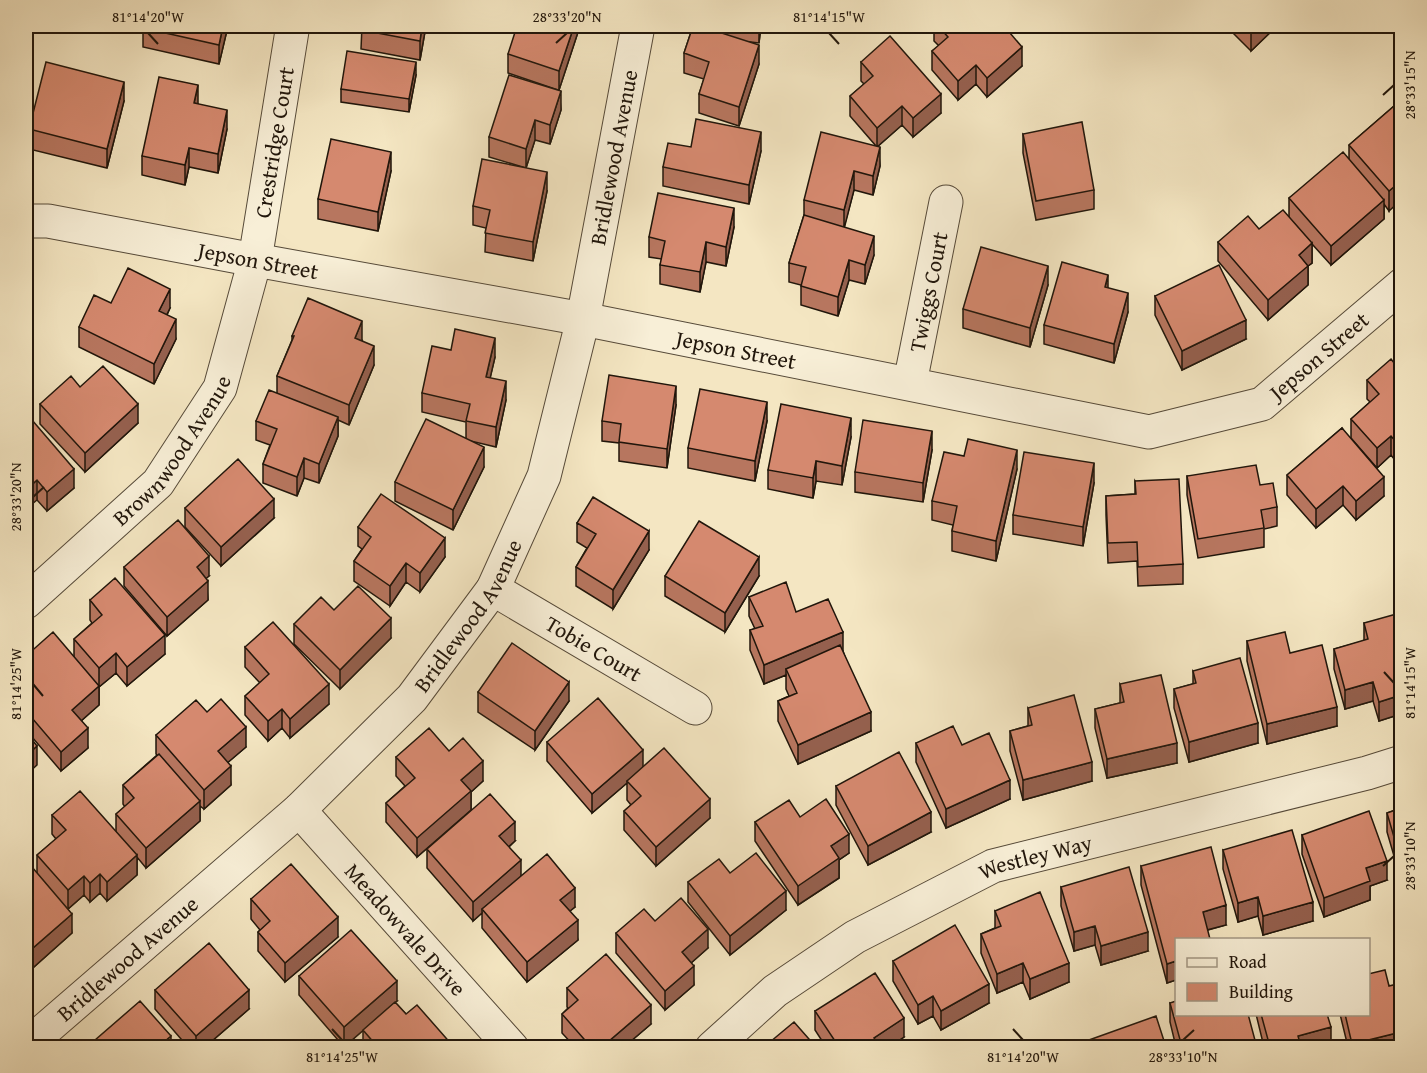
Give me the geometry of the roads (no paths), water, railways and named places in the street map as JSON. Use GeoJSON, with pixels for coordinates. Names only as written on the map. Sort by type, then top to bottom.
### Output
{"type":"FeatureCollection","features":[{"type":"Feature","properties":{"kind":"street","name":"Crestridge Court"},"geometry":{"type":"LineString","coordinates":[[255,260],[292,31],[290,26]]}},
{"type":"Feature","properties":{"kind":"street","name":"Bridlewood Avenue"},"geometry":{"type":"LineString","coordinates":[[26,1046],[300,810],[412,698],[493,589],[544,476],[583,319],[638,26]]}},
{"type":"Feature","properties":{"kind":"street","name":"Twiggs Court"},"geometry":{"type":"LineString","coordinates":[[910,383],[946,202]]}},
{"type":"Feature","properties":{"kind":"street","name":"Jepson Street"},"geometry":{"type":"LineString","coordinates":[[26,221],[48,221],[583,319],[1149,432],[1262,404],[1401,285]]}},
{"type":"Feature","properties":{"kind":"street","name":"Brownwood Avenue"},"geometry":{"type":"LineString","coordinates":[[26,602],[158,483],[220,387],[255,260]]}},
{"type":"Feature","properties":{"kind":"street","name":"Tobie Court"},"geometry":{"type":"LineString","coordinates":[[493,589],[695,708]]}},
{"type":"Feature","properties":{"kind":"street","name":"Westley Way"},"geometry":{"type":"LineString","coordinates":[[712,1047],[775,991],[855,937],[993,866],[1367,773],[1401,762]]}},
{"type":"Feature","properties":{"kind":"street","name":"Meadowvale Drive"},"geometry":{"type":"LineString","coordinates":[[300,810],[513,1047]]}}]}
